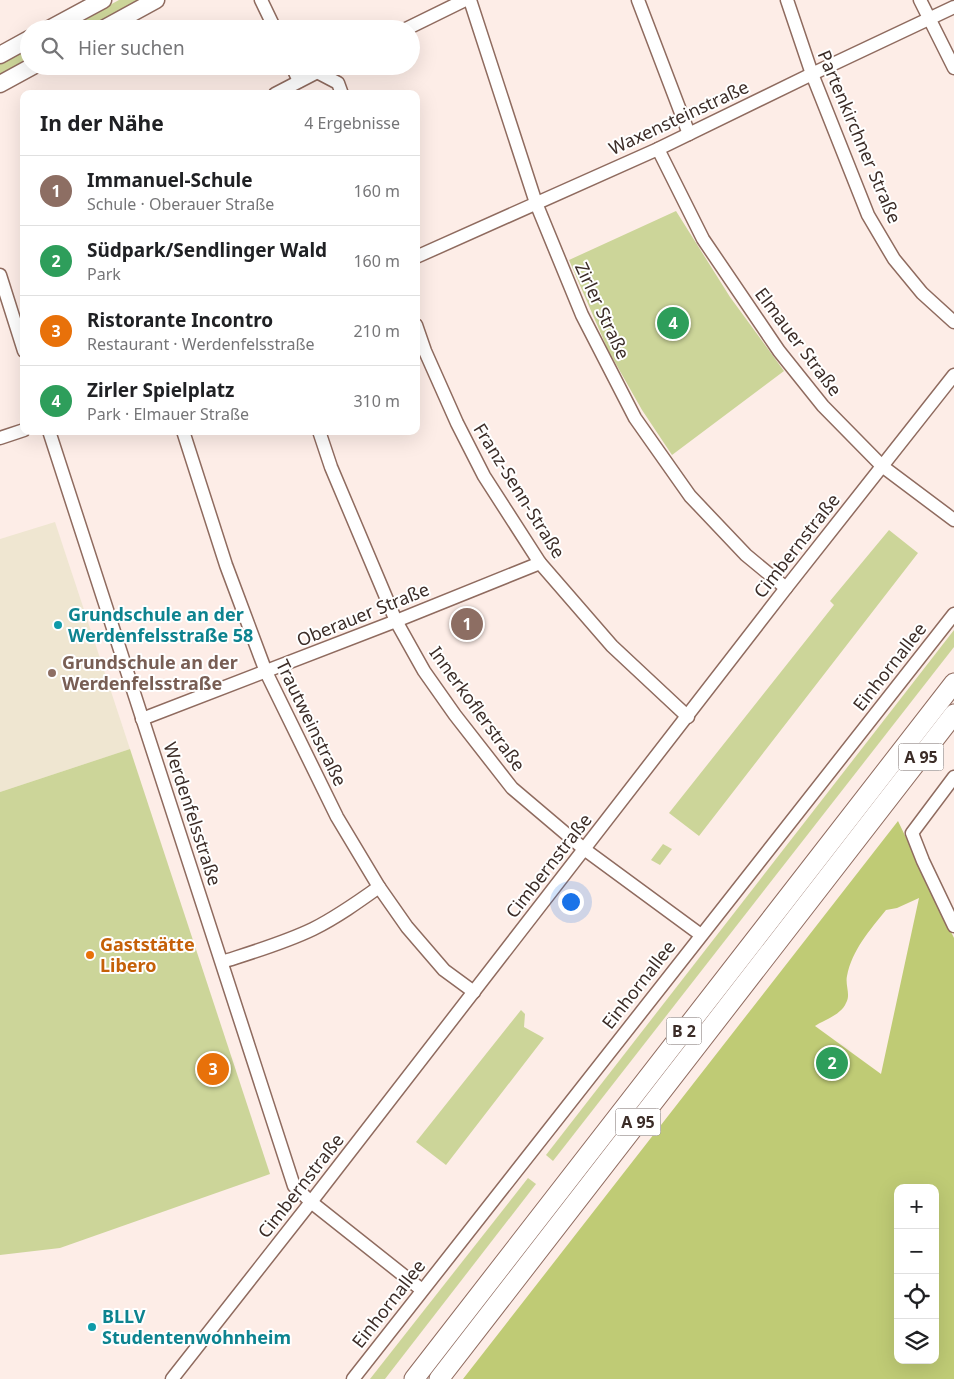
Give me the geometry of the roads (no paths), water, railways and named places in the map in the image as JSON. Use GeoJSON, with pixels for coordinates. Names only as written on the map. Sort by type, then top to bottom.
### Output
{"type":"FeatureCollection","features":[{"type":"Feature","properties":{"kind":"highway","name":"B 2"},"geometry":{"type":"LineString","coordinates":[[414,1379],[954,683]]}},
{"type":"Feature","properties":{"kind":"highway","name":"A 95"},"geometry":{"type":"LineString","coordinates":[[438,1379],[954,714]]}},
{"type":"Feature","properties":{"kind":"main road"},"geometry":{"type":"LineString","coordinates":[[66,20],[103,0]]}},
{"type":"Feature","properties":{"kind":"main road"},"geometry":{"type":"LineString","coordinates":[[119,20],[156,0]]}},
{"type":"Feature","properties":{"kind":"main road"},"geometry":{"type":"LineString","coordinates":[[0,55],[20,44]]}},
{"type":"Feature","properties":{"kind":"main road"},"geometry":{"type":"LineString","coordinates":[[0,84],[20,73]]}},
{"type":"Feature","properties":{"kind":"street"},"geometry":{"type":"LineString","coordinates":[[261,0],[271,20]]}},
{"type":"Feature","properties":{"kind":"street"},"geometry":{"type":"LineString","coordinates":[[420,22],[465,0]]}},
{"type":"Feature","properties":{"kind":"street","name":"Zirler Straße"},"geometry":{"type":"LineString","coordinates":[[470,0],[536,203],[582,316],[635,418],[690,496],[746,555],[786,588]]}},
{"type":"Feature","properties":{"kind":"street"},"geometry":{"type":"LineString","coordinates":[[638,0],[689,134]]}},
{"type":"Feature","properties":{"kind":"street","name":"Partenkirchner Straße"},"geometry":{"type":"LineString","coordinates":[[787,0],[812,74],[868,215],[894,259],[922,292],[954,322]]}},
{"type":"Feature","properties":{"kind":"street"},"geometry":{"type":"LineString","coordinates":[[920,0],[954,68]]}},
{"type":"Feature","properties":{"kind":"street","name":"Waxensteinstraße"},"geometry":{"type":"LineString","coordinates":[[420,254],[658,149],[954,7]]}},
{"type":"Feature","properties":{"kind":"street"},"geometry":{"type":"LineString","coordinates":[[296,75],[299,81]]}},
{"type":"Feature","properties":{"kind":"street"},"geometry":{"type":"LineString","coordinates":[[282,90],[311,75]]}},
{"type":"Feature","properties":{"kind":"street"},"geometry":{"type":"LineString","coordinates":[[329,75],[338,83],[341,90]]}},
{"type":"Feature","properties":{"kind":"street","name":"Elmauer Straße"},"geometry":{"type":"LineString","coordinates":[[658,149],[703,239],[774,344],[823,406],[882,466],[954,520]]}},
{"type":"Feature","properties":{"kind":"street"},"geometry":{"type":"LineString","coordinates":[[0,275],[20,338]]}},
{"type":"Feature","properties":{"kind":"street","name":"Franz-Senn-Straße"},"geometry":{"type":"LineString","coordinates":[[420,337],[457,423],[484,476],[540,563],[612,646],[688,717]]}},
{"type":"Feature","properties":{"kind":"street","name":"Cimbernstraße"},"geometry":{"type":"LineString","coordinates":[[172,1379],[688,717],[786,588],[954,375]]}},
{"type":"Feature","properties":{"kind":"street"},"geometry":{"type":"LineString","coordinates":[[0,438],[20,431]]}},
{"type":"Feature","properties":{"kind":"street","name":"Werdenfelsstraße"},"geometry":{"type":"LineString","coordinates":[[50,435],[294,1186],[311,1202],[422,1290]]}},
{"type":"Feature","properties":{"kind":"street","name":"Trautweinstraße"},"geometry":{"type":"LineString","coordinates":[[184,435],[226,565],[266,672],[337,817],[379,887],[407,927],[444,970],[474,992]]}},
{"type":"Feature","properties":{"kind":"street","name":"Innerkoflerstraße"},"geometry":{"type":"LineString","coordinates":[[320,435],[331,467],[396,621],[424,670],[454,715],[512,788],[584,849],[701,935]]}},
{"type":"Feature","properties":{"kind":"street","name":"Oberauer Straße"},"geometry":{"type":"LineString","coordinates":[[142,719],[540,563]]}},
{"type":"Feature","properties":{"kind":"street","name":"Einhornallee"},"geometry":{"type":"LineString","coordinates":[[353,1379],[954,614]]}},
{"type":"Feature","properties":{"kind":"street"},"geometry":{"type":"LineString","coordinates":[[954,777],[912,833],[954,926]]}},
{"type":"Feature","properties":{"kind":"street"},"geometry":{"type":"LineString","coordinates":[[222,962],[271,947],[314,928],[356,904],[379,887]]}},
{"type":"Feature","properties":{"kind":"place","name":"Zirler Spielplatz"},"geometry":{"type":"Point","coordinates":[673,323]}},
{"type":"Feature","properties":{"kind":"place","name":"Immanuel-Schule"},"geometry":{"type":"Point","coordinates":[467,624]}},
{"type":"Feature","properties":{"kind":"place","name":"Grundschule an der Werdenfelsstraße 58"},"geometry":{"type":"Point","coordinates":[58,625]}},
{"type":"Feature","properties":{"kind":"place","name":"Grundschule an der Werdenfelsstraße"},"geometry":{"type":"Point","coordinates":[52,673]}},
{"type":"Feature","properties":{"kind":"place","name":"Gaststätte Libero"},"geometry":{"type":"Point","coordinates":[90,955]}},
{"type":"Feature","properties":{"kind":"place","name":"Südpark/Sendlinger Wald"},"geometry":{"type":"Point","coordinates":[832,1063]}},
{"type":"Feature","properties":{"kind":"place","name":"Ristorante Incontro"},"geometry":{"type":"Point","coordinates":[213,1069]}},
{"type":"Feature","properties":{"kind":"place","name":"BLLV Studentenwohnheim"},"geometry":{"type":"Point","coordinates":[92,1327]}}]}
